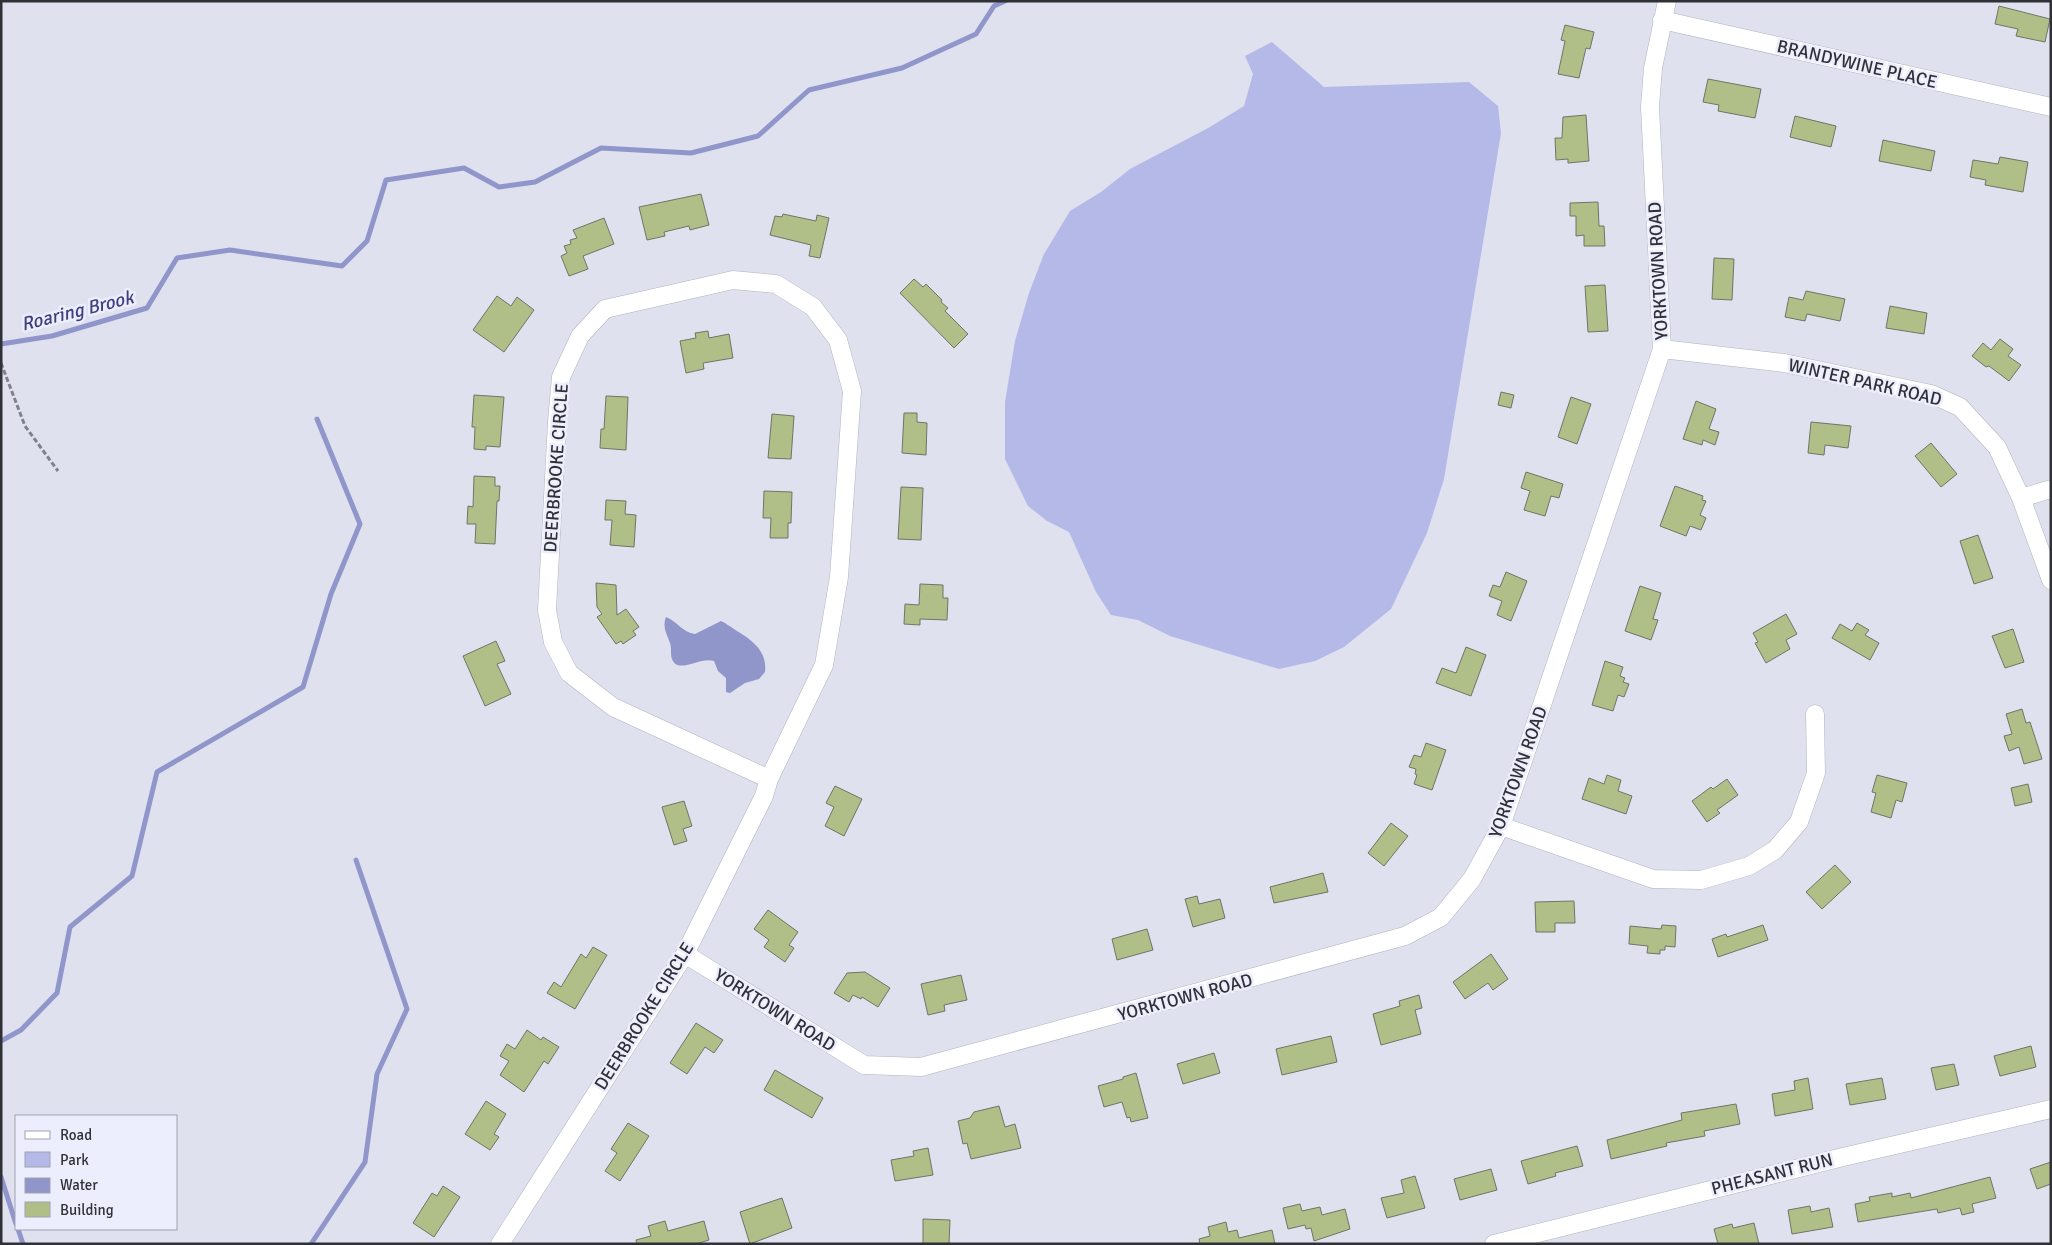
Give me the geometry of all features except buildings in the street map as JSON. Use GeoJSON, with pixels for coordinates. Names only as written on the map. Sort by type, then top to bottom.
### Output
{"type":"FeatureCollection","features":[{"type":"Feature","properties":{"kind":"street","name":"YORKTOWN ROAD"},"geometry":{"type":"LineString","coordinates":[[685,954],[864,1066],[921,1068],[1405,936],[1441,917],[1472,879],[1501,826],[1662,349],[1650,107],[1653,68],[1667,1]]}},
{"type":"Feature","properties":{"kind":"street","name":"BRANDYWINE PLACE"},"geometry":{"type":"LineString","coordinates":[[1662,20],[2051,107]]}},
{"type":"Feature","properties":{"kind":"street","name":"DEERBROOKE CIRCLE"},"geometry":{"type":"LineString","coordinates":[[500,1244],[685,954],[760,805],[769,779],[824,665],[839,577],[852,391],[838,340],[813,307],[776,284],[733,280],[605,309],[580,336],[561,377],[547,610],[553,642],[570,673],[613,707],[769,779]]}},
{"type":"Feature","properties":{"kind":"street","name":"WINTER PARK ROAD"},"geometry":{"type":"LineString","coordinates":[[1662,349],[1784,363],[1931,394],[1960,406],[1997,447],[2021,498],[2051,580]]}},
{"type":"Feature","properties":{"kind":"street"},"geometry":{"type":"LineString","coordinates":[[2021,498],[2051,489]]}},
{"type":"Feature","properties":{"kind":"street"},"geometry":{"type":"LineString","coordinates":[[1501,826],[1653,879],[1701,880],[1749,866],[1775,850],[1799,822],[1816,773],[1815,714]]}},
{"type":"Feature","properties":{"kind":"street","name":"PHEASANT RUN"},"geometry":{"type":"LineString","coordinates":[[1494,1244],[1842,1157],[2051,1109]]}},
{"type":"Feature","properties":{"kind":"path"},"geometry":{"type":"LineString","coordinates":[[1,363],[25,426],[58,471]]}},
{"type":"Feature","properties":{"kind":"green space"},"geometry":{"type":"Polygon","coordinates":[[[1272,42],[1324,87],[1469,82],[1498,106],[1501,133],[1444,479],[1427,533],[1391,609],[1344,647],[1315,661],[1279,669],[1170,636],[1138,620],[1111,615],[1096,592],[1069,532],[1047,521],[1028,506],[1005,459],[1005,402],[1015,341],[1029,293],[1044,254],[1070,211],[1101,192],[1130,169],[1210,127],[1244,106],[1253,74],[1245,56],[1272,42]]]}},
{"type":"Feature","properties":{"kind":"water"},"geometry":{"type":"Polygon","coordinates":[[[666,617],[695,634],[721,621],[725,623],[753,642],[758,648],[763,655],[765,672],[759,679],[745,683],[730,693],[726,692],[726,678],[718,671],[714,661],[708,660],[684,665],[675,663],[671,657],[671,645],[665,627],[666,617]]]}},
{"type":"Feature","properties":{"kind":"waterway","name":"Roaring Brook"},"geometry":{"type":"LineString","coordinates":[[1,344],[52,336],[147,308],[177,258],[230,250],[342,266],[367,241],[386,180],[464,168],[499,187],[535,182],[601,148],[691,153],[758,136],[809,90],[902,68],[976,34],[994,6],[1005,1]]}},
{"type":"Feature","properties":{"kind":"waterway"},"geometry":{"type":"LineString","coordinates":[[1,1041],[21,1030],[57,993],[70,927],[132,876],[157,772],[303,687],[331,594],[360,524],[317,419]]}},
{"type":"Feature","properties":{"kind":"waterway"},"geometry":{"type":"LineString","coordinates":[[311,1244],[365,1162],[377,1074],[407,1009],[356,860]]}},
{"type":"Feature","properties":{"kind":"waterway","name":"Roaring Brook"},"geometry":{"type":"LineString","coordinates":[[1,1177],[15,1221]]}},
{"type":"Feature","properties":{"kind":"waterway","name":"Roaring Brook"},"geometry":{"type":"LineString","coordinates":[[18,1230],[23,1244]]}}]}
